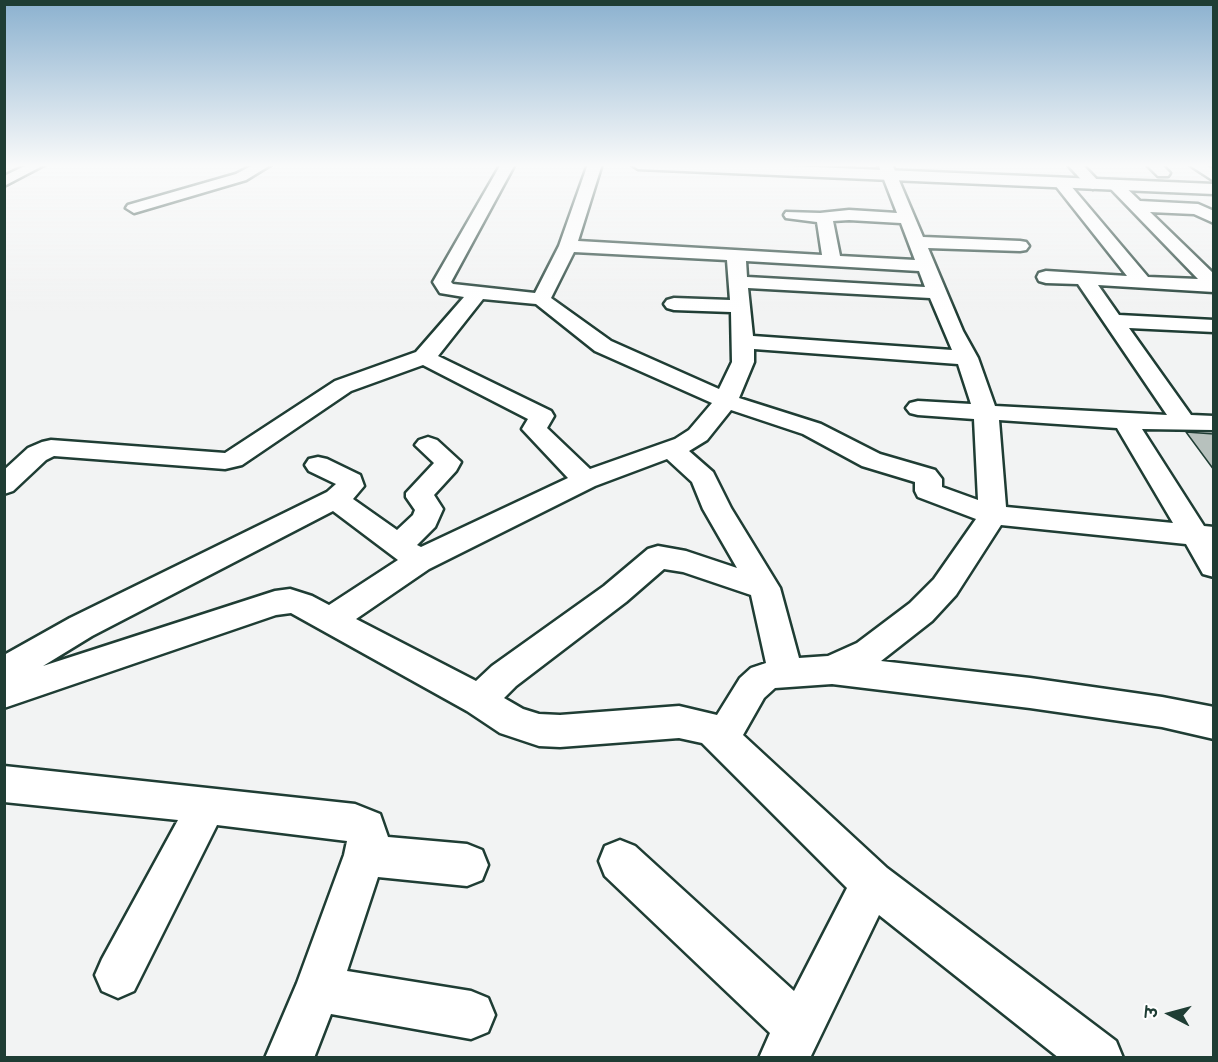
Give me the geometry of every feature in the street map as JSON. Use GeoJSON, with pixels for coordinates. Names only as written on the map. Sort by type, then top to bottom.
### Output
{"type":"FeatureCollection","features":[{"type":"Feature","properties":{"kind":"street"},"geometry":{"type":"LineString","coordinates":[[480,214],[442,282],[447,289],[541,299],[603,346],[726,400],[812,429],[871,460],[926,476],[929,481],[927,489],[931,493],[993,516],[1204,536]]}},
{"type":"Feature","properties":{"kind":"street"},"geometry":{"type":"LineString","coordinates":[[541,299],[568,246],[579,214]]}},
{"type":"Feature","properties":{"kind":"street"},"geometry":{"type":"LineString","coordinates":[[832,670],[869,652],[921,612],[945,586],[993,516],[986,413],[967,358],[906,214]]}},
{"type":"Feature","properties":{"kind":"street"},"geometry":{"type":"LineString","coordinates":[[1086,214],[1142,282]]}},
{"type":"Feature","properties":{"kind":"street"},"geometry":{"type":"LineString","coordinates":[[1143,214],[1214,286]]}},
{"type":"Feature","properties":{"kind":"street"},"geometry":{"type":"LineString","coordinates":[[792,215],[908,218]]}},
{"type":"Feature","properties":{"kind":"street"},"geometry":{"type":"LineString","coordinates":[[822,217],[825,221],[832,260]]}},
{"type":"Feature","properties":{"kind":"street"},"geometry":{"type":"LineString","coordinates":[[1155,226],[1178,227]]}},
{"type":"Feature","properties":{"kind":"street"},"geometry":{"type":"LineString","coordinates":[[568,246],[927,267]]}},
{"type":"Feature","properties":{"kind":"street"},"geometry":{"type":"LineString","coordinates":[[674,304],[927,267],[1020,246]]}},
{"type":"Feature","properties":{"kind":"street"},"geometry":{"type":"LineString","coordinates":[[329,621],[408,554],[586,480],[684,444],[698,435],[726,400],[742,362],[743,342],[736,255]]}},
{"type":"Feature","properties":{"kind":"street"},"geometry":{"type":"LineString","coordinates":[[1193,265],[1214,266]]}},
{"type":"Feature","properties":{"kind":"street"},"geometry":{"type":"LineString","coordinates":[[1046,277],[1214,286]]}},
{"type":"Feature","properties":{"kind":"street"},"geometry":{"type":"LineString","coordinates":[[1084,279],[1183,421]]}},
{"type":"Feature","properties":{"kind":"street"},"geometry":{"type":"LineString","coordinates":[[4,485],[37,454],[51,448],[233,459],[343,386],[424,357],[432,351],[478,293]]}},
{"type":"Feature","properties":{"kind":"street"},"geometry":{"type":"LineString","coordinates":[[1096,298],[1214,303]]}},
{"type":"Feature","properties":{"kind":"street"},"geometry":{"type":"LineString","coordinates":[[1112,321],[1214,326]]}},
{"type":"Feature","properties":{"kind":"street"},"geometry":{"type":"LineString","coordinates":[[743,342],[967,358]]}},
{"type":"Feature","properties":{"kind":"street"},"geometry":{"type":"LineString","coordinates":[[424,357],[542,416],[534,429],[586,480]]}},
{"type":"Feature","properties":{"kind":"street"},"geometry":{"type":"LineString","coordinates":[[918,408],[1125,421],[1214,423]]}},
{"type":"Feature","properties":{"kind":"street"},"geometry":{"type":"LineString","coordinates":[[1125,421],[1204,536],[1214,566]]}},
{"type":"Feature","properties":{"kind":"street"},"geometry":{"type":"LineString","coordinates":[[408,554],[429,509],[420,497],[420,493],[448,462],[428,445]]}},
{"type":"Feature","properties":{"kind":"street"},"geometry":{"type":"LineString","coordinates":[[670,448],[704,478],[717,509],[765,588],[786,674]]}},
{"type":"Feature","properties":{"kind":"street"},"geometry":{"type":"LineString","coordinates":[[4,672],[81,627],[337,498],[351,486],[351,481],[318,465]]}},
{"type":"Feature","properties":{"kind":"street"},"geometry":{"type":"LineString","coordinates":[[337,498],[340,503],[408,554]]}},
{"type":"Feature","properties":{"kind":"street"},"geometry":{"type":"LineString","coordinates":[[479,700],[504,676],[615,594],[658,557],[686,562],[765,588]]}},
{"type":"Feature","properties":{"kind":"street"},"geometry":{"type":"LineString","coordinates":[[4,693],[275,603],[290,601],[301,604],[479,700],[513,722],[539,730],[560,732],[679,722],[722,732],[728,728],[752,688],[763,678],[832,670],[1030,693],[1173,714],[1214,723]]}},
{"type":"Feature","properties":{"kind":"street"},"geometry":{"type":"LineString","coordinates":[[714,731],[872,883],[1099,1058]]}},
{"type":"Feature","properties":{"kind":"street"},"geometry":{"type":"LineString","coordinates":[[4,784],[207,805],[355,823],[366,828],[368,835],[365,855],[318,989],[289,1058]]}},
{"type":"Feature","properties":{"kind":"street"},"geometry":{"type":"LineString","coordinates":[[118,975],[207,805]]}},
{"type":"Feature","properties":{"kind":"street"},"geometry":{"type":"LineString","coordinates":[[365,855],[467,865]]}},
{"type":"Feature","properties":{"kind":"street"},"geometry":{"type":"LineString","coordinates":[[620,861],[791,1043],[872,883]]}},
{"type":"Feature","properties":{"kind":"street"},"geometry":{"type":"LineString","coordinates":[[318,989],[471,1015]]}},
{"type":"Feature","properties":{"kind":"building"},"geometry":{"type":"Polygon","coordinates":[[[1186,432],[1214,434],[1214,470],[1186,432]]]}}]}
